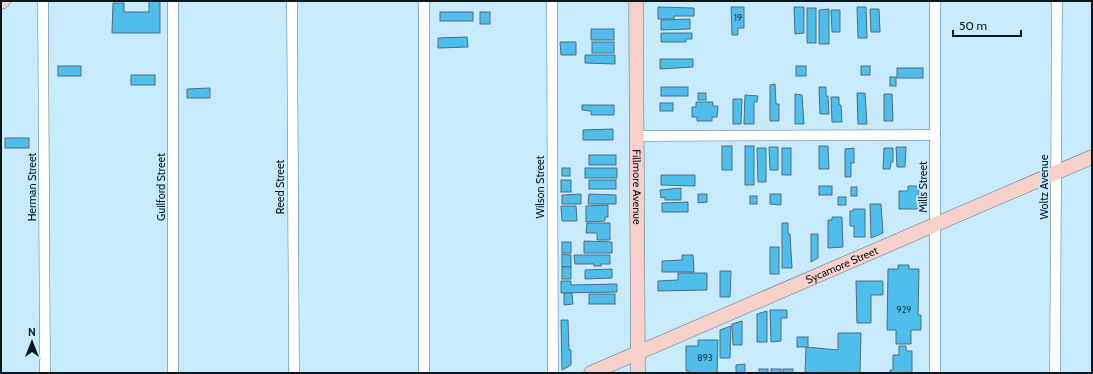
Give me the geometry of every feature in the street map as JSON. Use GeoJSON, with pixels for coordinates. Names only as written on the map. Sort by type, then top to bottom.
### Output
{"type":"FeatureCollection","features":[{"type":"Feature","properties":{"kind":"street","name":"Herman Street"},"geometry":{"type":"LineString","coordinates":[[43,1],[45,373]]}},
{"type":"Feature","properties":{"kind":"street","name":"Guilford Street"},"geometry":{"type":"LineString","coordinates":[[173,1],[173,373]]}},
{"type":"Feature","properties":{"kind":"street","name":"Reed Street"},"geometry":{"type":"LineString","coordinates":[[292,1],[294,373]]}},
{"type":"Feature","properties":{"kind":"street"},"geometry":{"type":"LineString","coordinates":[[424,1],[424,373]]}},
{"type":"Feature","properties":{"kind":"street","name":"Wilson Street"},"geometry":{"type":"LineString","coordinates":[[552,1],[552,373]]}},
{"type":"Feature","properties":{"kind":"street","name":"Fillmore Avenue"},"geometry":{"type":"LineString","coordinates":[[636,1],[638,373]]}},
{"type":"Feature","properties":{"kind":"street","name":"Mills Street"},"geometry":{"type":"LineString","coordinates":[[935,1],[935,373]]}},
{"type":"Feature","properties":{"kind":"street","name":"Woltz Avenue"},"geometry":{"type":"LineString","coordinates":[[1055,373],[1057,1]]}},
{"type":"Feature","properties":{"kind":"street"},"geometry":{"type":"LineString","coordinates":[[637,136],[935,135]]}},
{"type":"Feature","properties":{"kind":"street","name":"Sycamore Street"},"geometry":{"type":"LineString","coordinates":[[591,373],[1092,157]]}},
{"type":"Feature","properties":{"kind":"building"},"geometry":{"type":"Polygon","coordinates":[[[149,1],[160,1],[160,33],[112,33],[113,3],[124,3],[124,12],[149,12],[149,1]]]}},
{"type":"Feature","properties":{"kind":"building"},"geometry":{"type":"Polygon","coordinates":[[[658,7],[694,8],[694,16],[674,16],[674,19],[658,19],[658,7]]]}},
{"type":"Feature","properties":{"kind":"building"},"geometry":{"type":"Polygon","coordinates":[[[731,7],[744,7],[744,28],[738,28],[738,35],[732,35],[731,7]]]}},
{"type":"Feature","properties":{"kind":"building"},"geometry":{"type":"Polygon","coordinates":[[[794,7],[804,7],[804,33],[795,34],[794,7]]]}},
{"type":"Feature","properties":{"kind":"building"},"geometry":{"type":"Polygon","coordinates":[[[857,7],[866,7],[867,38],[858,38],[857,7]]]}},
{"type":"Feature","properties":{"kind":"building"},"geometry":{"type":"Polygon","coordinates":[[[807,8],[816,8],[816,43],[807,43],[807,8]]]}},
{"type":"Feature","properties":{"kind":"building"},"geometry":{"type":"Polygon","coordinates":[[[829,9],[829,44],[819,44],[819,10],[829,9]]]}},
{"type":"Feature","properties":{"kind":"building"},"geometry":{"type":"Polygon","coordinates":[[[870,9],[879,9],[880,32],[871,32],[870,9]]]}},
{"type":"Feature","properties":{"kind":"building"},"geometry":{"type":"Polygon","coordinates":[[[831,10],[840,10],[840,32],[832,32],[831,10]]]}},
{"type":"Feature","properties":{"kind":"building"},"geometry":{"type":"Polygon","coordinates":[[[440,12],[473,12],[473,21],[440,21],[440,12]]]}},
{"type":"Feature","properties":{"kind":"building"},"geometry":{"type":"Polygon","coordinates":[[[480,12],[490,12],[490,24],[480,24],[480,12]]]}},
{"type":"Feature","properties":{"kind":"building"},"geometry":{"type":"Polygon","coordinates":[[[690,19],[690,29],[661,30],[661,20],[690,19]]]}},
{"type":"Feature","properties":{"kind":"building"},"geometry":{"type":"Polygon","coordinates":[[[591,29],[614,29],[614,40],[591,40],[591,29]]]}},
{"type":"Feature","properties":{"kind":"building"},"geometry":{"type":"Polygon","coordinates":[[[661,33],[692,33],[692,39],[686,39],[686,42],[661,42],[661,33]]]}},
{"type":"Feature","properties":{"kind":"building"},"geometry":{"type":"Polygon","coordinates":[[[467,37],[468,47],[438,48],[438,38],[467,37]]]}},
{"type":"Feature","properties":{"kind":"building"},"geometry":{"type":"Polygon","coordinates":[[[560,42],[576,42],[576,55],[561,55],[560,42]]]}},
{"type":"Feature","properties":{"kind":"building"},"geometry":{"type":"Polygon","coordinates":[[[592,42],[614,42],[614,53],[592,53],[592,42]]]}},
{"type":"Feature","properties":{"kind":"building"},"geometry":{"type":"Polygon","coordinates":[[[585,55],[615,55],[615,64],[585,63],[585,55]]]}},
{"type":"Feature","properties":{"kind":"building"},"geometry":{"type":"Polygon","coordinates":[[[660,59],[693,59],[693,67],[660,69],[660,59]]]}},
{"type":"Feature","properties":{"kind":"building"},"geometry":{"type":"Polygon","coordinates":[[[58,66],[81,66],[81,76],[58,76],[58,66]]]}},
{"type":"Feature","properties":{"kind":"building"},"geometry":{"type":"Polygon","coordinates":[[[796,66],[806,66],[806,76],[796,76],[796,66]]]}},
{"type":"Feature","properties":{"kind":"building"},"geometry":{"type":"Polygon","coordinates":[[[861,66],[870,66],[870,75],[861,75],[861,66]]]}},
{"type":"Feature","properties":{"kind":"building"},"geometry":{"type":"Polygon","coordinates":[[[897,68],[923,68],[923,78],[897,78],[897,68]]]}},
{"type":"Feature","properties":{"kind":"building"},"geometry":{"type":"Polygon","coordinates":[[[131,75],[155,75],[155,85],[131,85],[131,75]]]}},
{"type":"Feature","properties":{"kind":"building"},"geometry":{"type":"Polygon","coordinates":[[[890,77],[896,77],[896,86],[890,86],[890,77]]]}},
{"type":"Feature","properties":{"kind":"building"},"geometry":{"type":"Polygon","coordinates":[[[775,84],[776,104],[779,104],[779,121],[770,121],[770,85],[775,84]]]}},
{"type":"Feature","properties":{"kind":"building"},"geometry":{"type":"Polygon","coordinates":[[[661,87],[688,87],[688,96],[661,96],[661,87]]]}},
{"type":"Feature","properties":{"kind":"building"},"geometry":{"type":"Polygon","coordinates":[[[819,87],[826,87],[829,114],[820,114],[819,87]]]}},
{"type":"Feature","properties":{"kind":"building"},"geometry":{"type":"Polygon","coordinates":[[[210,88],[210,98],[187,98],[187,89],[210,88]]]}},
{"type":"Feature","properties":{"kind":"building"},"geometry":{"type":"Polygon","coordinates":[[[698,93],[706,93],[706,100],[698,100],[698,93]]]}},
{"type":"Feature","properties":{"kind":"building"},"geometry":{"type":"Polygon","coordinates":[[[857,93],[865,93],[867,124],[858,124],[857,93]]]}},
{"type":"Feature","properties":{"kind":"building"},"geometry":{"type":"Polygon","coordinates":[[[795,94],[802,95],[804,124],[795,124],[795,94]]]}},
{"type":"Feature","properties":{"kind":"building"},"geometry":{"type":"Polygon","coordinates":[[[884,94],[892,94],[893,121],[884,121],[884,94]]]}},
{"type":"Feature","properties":{"kind":"building"},"geometry":{"type":"Polygon","coordinates":[[[745,95],[758,96],[757,102],[754,102],[754,124],[744,124],[745,95]]]}},
{"type":"Feature","properties":{"kind":"building"},"geometry":{"type":"Polygon","coordinates":[[[831,97],[839,97],[842,122],[832,122],[831,97]]]}},
{"type":"Feature","properties":{"kind":"building"},"geometry":{"type":"Polygon","coordinates":[[[733,99],[742,99],[741,124],[733,124],[733,99]]]}},
{"type":"Feature","properties":{"kind":"building"},"geometry":{"type":"Polygon","coordinates":[[[696,102],[713,102],[713,106],[718,106],[717,117],[712,117],[712,121],[697,121],[697,117],[692,117],[692,107],[696,107],[696,102]]]}},
{"type":"Feature","properties":{"kind":"building"},"geometry":{"type":"Polygon","coordinates":[[[660,103],[673,103],[673,111],[660,111],[660,103]]]}},
{"type":"Feature","properties":{"kind":"building"},"geometry":{"type":"Polygon","coordinates":[[[582,105],[614,105],[614,115],[591,115],[591,111],[582,110],[582,105]]]}},
{"type":"Feature","properties":{"kind":"building"},"geometry":{"type":"Polygon","coordinates":[[[613,129],[613,140],[583,140],[583,130],[613,129]]]}},
{"type":"Feature","properties":{"kind":"building"},"geometry":{"type":"Polygon","coordinates":[[[5,138],[29,138],[29,148],[5,148],[5,138]]]}},
{"type":"Feature","properties":{"kind":"building"},"geometry":{"type":"Polygon","coordinates":[[[722,146],[732,146],[732,170],[722,170],[722,146]]]}},
{"type":"Feature","properties":{"kind":"building"},"geometry":{"type":"Polygon","coordinates":[[[745,146],[754,146],[754,185],[745,185],[745,146]]]}},
{"type":"Feature","properties":{"kind":"building"},"geometry":{"type":"Polygon","coordinates":[[[819,146],[828,146],[829,169],[819,169],[819,146]]]}},
{"type":"Feature","properties":{"kind":"building"},"geometry":{"type":"Polygon","coordinates":[[[769,147],[778,147],[778,170],[770,170],[769,147]]]}},
{"type":"Feature","properties":{"kind":"building"},"geometry":{"type":"Polygon","coordinates":[[[896,147],[906,147],[905,167],[897,167],[896,147]]]}},
{"type":"Feature","properties":{"kind":"building"},"geometry":{"type":"Polygon","coordinates":[[[757,148],[766,148],[766,182],[758,182],[757,148]]]}},
{"type":"Feature","properties":{"kind":"building"},"geometry":{"type":"Polygon","coordinates":[[[782,148],[791,148],[791,175],[782,175],[782,148]]]}},
{"type":"Feature","properties":{"kind":"building"},"geometry":{"type":"Polygon","coordinates":[[[854,148],[854,163],[851,163],[851,177],[845,177],[845,149],[854,148]]]}},
{"type":"Feature","properties":{"kind":"building"},"geometry":{"type":"Polygon","coordinates":[[[884,148],[893,148],[893,162],[891,162],[890,169],[883,169],[884,148]]]}},
{"type":"Feature","properties":{"kind":"building"},"geometry":{"type":"Polygon","coordinates":[[[589,155],[616,155],[616,165],[589,165],[589,155]]]}},
{"type":"Feature","properties":{"kind":"building"},"geometry":{"type":"Polygon","coordinates":[[[562,168],[570,168],[570,176],[562,176],[562,168]]]}},
{"type":"Feature","properties":{"kind":"building"},"geometry":{"type":"Polygon","coordinates":[[[585,168],[617,168],[617,178],[585,178],[585,168]]]}},
{"type":"Feature","properties":{"kind":"building"},"geometry":{"type":"Polygon","coordinates":[[[661,175],[695,175],[695,186],[661,185],[661,175]]]}},
{"type":"Feature","properties":{"kind":"building"},"geometry":{"type":"Polygon","coordinates":[[[561,180],[571,180],[571,192],[561,192],[561,180]]]}},
{"type":"Feature","properties":{"kind":"building"},"geometry":{"type":"Polygon","coordinates":[[[589,180],[616,180],[616,189],[589,189],[589,180]]]}},
{"type":"Feature","properties":{"kind":"building"},"geometry":{"type":"Polygon","coordinates":[[[819,186],[832,186],[832,195],[819,195],[819,186]]]}},
{"type":"Feature","properties":{"kind":"building"},"geometry":{"type":"Polygon","coordinates":[[[908,186],[919,186],[919,209],[899,209],[899,191],[908,191],[908,186]]]}},
{"type":"Feature","properties":{"kind":"building"},"geometry":{"type":"Polygon","coordinates":[[[851,187],[857,187],[857,196],[851,196],[851,187]]]}},
{"type":"Feature","properties":{"kind":"building"},"geometry":{"type":"Polygon","coordinates":[[[681,188],[681,200],[665,200],[665,197],[661,198],[660,190],[681,188]]]}},
{"type":"Feature","properties":{"kind":"building"},"geometry":{"type":"Polygon","coordinates":[[[581,194],[581,204],[562,204],[562,195],[581,194]]]}},
{"type":"Feature","properties":{"kind":"building"},"geometry":{"type":"Polygon","coordinates":[[[589,194],[616,195],[616,204],[588,204],[589,194]]]}},
{"type":"Feature","properties":{"kind":"building"},"geometry":{"type":"Polygon","coordinates":[[[698,194],[707,194],[707,202],[698,203],[698,194]]]}},
{"type":"Feature","properties":{"kind":"building"},"geometry":{"type":"Polygon","coordinates":[[[770,194],[781,194],[781,205],[770,204],[770,194]]]}},
{"type":"Feature","properties":{"kind":"building"},"geometry":{"type":"Polygon","coordinates":[[[750,196],[757,196],[757,204],[750,204],[750,196]]]}},
{"type":"Feature","properties":{"kind":"building"},"geometry":{"type":"Polygon","coordinates":[[[838,197],[846,197],[846,205],[838,205],[838,197]]]}},
{"type":"Feature","properties":{"kind":"building"},"geometry":{"type":"Polygon","coordinates":[[[688,202],[688,212],[662,212],[662,203],[688,202]]]}},
{"type":"Feature","properties":{"kind":"building"},"geometry":{"type":"Polygon","coordinates":[[[870,204],[881,204],[883,233],[871,238],[870,204]]]}},
{"type":"Feature","properties":{"kind":"building"},"geometry":{"type":"Polygon","coordinates":[[[608,205],[608,217],[605,217],[605,221],[586,222],[586,206],[608,205]]]}},
{"type":"Feature","properties":{"kind":"building"},"geometry":{"type":"Polygon","coordinates":[[[561,206],[576,206],[577,221],[562,221],[561,206]]]}},
{"type":"Feature","properties":{"kind":"building"},"geometry":{"type":"Polygon","coordinates":[[[853,209],[865,209],[865,237],[854,237],[854,226],[850,226],[850,211],[853,211],[853,209]]]}},
{"type":"Feature","properties":{"kind":"building"},"geometry":{"type":"Polygon","coordinates":[[[832,217],[842,217],[843,247],[828,248],[828,220],[832,220],[832,217]]]}},
{"type":"Feature","properties":{"kind":"building"},"geometry":{"type":"Polygon","coordinates":[[[587,223],[610,223],[610,240],[597,240],[597,233],[586,233],[587,223]]]}},
{"type":"Feature","properties":{"kind":"building"},"geometry":{"type":"Polygon","coordinates":[[[782,223],[788,223],[792,268],[782,268],[782,223]]]}},
{"type":"Feature","properties":{"kind":"building"},"geometry":{"type":"Polygon","coordinates":[[[811,234],[818,234],[818,258],[811,262],[811,234]]]}},
{"type":"Feature","properties":{"kind":"building"},"geometry":{"type":"Polygon","coordinates":[[[584,241],[612,242],[612,253],[584,253],[584,241]]]}},
{"type":"Feature","properties":{"kind":"building"},"geometry":{"type":"Polygon","coordinates":[[[562,242],[571,242],[571,253],[562,253],[562,242]]]}},
{"type":"Feature","properties":{"kind":"building"},"geometry":{"type":"Polygon","coordinates":[[[770,247],[779,247],[779,274],[770,274],[770,247]]]}},
{"type":"Feature","properties":{"kind":"building"},"geometry":{"type":"Polygon","coordinates":[[[562,254],[571,255],[571,267],[562,267],[562,254]]]}},
{"type":"Feature","properties":{"kind":"building"},"geometry":{"type":"Polygon","coordinates":[[[574,255],[610,255],[610,264],[594,266],[594,264],[575,264],[574,255]]]}},
{"type":"Feature","properties":{"kind":"building"},"geometry":{"type":"Polygon","coordinates":[[[682,255],[693,255],[694,272],[662,272],[662,261],[682,260],[682,255]]]}},
{"type":"Feature","properties":{"kind":"building"},"geometry":{"type":"Polygon","coordinates":[[[898,265],[909,265],[909,269],[919,269],[918,315],[921,315],[921,330],[911,330],[911,344],[896,344],[896,330],[887,330],[888,269],[898,269],[898,265]]]}},
{"type":"Feature","properties":{"kind":"building"},"geometry":{"type":"Polygon","coordinates":[[[562,267],[571,267],[571,279],[562,279],[562,267]]]}},
{"type":"Feature","properties":{"kind":"building"},"geometry":{"type":"Polygon","coordinates":[[[612,269],[612,278],[585,279],[585,270],[612,269]]]}},
{"type":"Feature","properties":{"kind":"building"},"geometry":{"type":"Polygon","coordinates":[[[720,271],[731,271],[730,297],[720,297],[720,271]]]}},
{"type":"Feature","properties":{"kind":"building"},"geometry":{"type":"Polygon","coordinates":[[[678,273],[707,273],[707,290],[658,291],[658,281],[678,280],[678,273]]]}},
{"type":"Feature","properties":{"kind":"building"},"geometry":{"type":"Polygon","coordinates":[[[561,281],[571,281],[571,285],[617,284],[617,292],[561,293],[561,281]]]}},
{"type":"Feature","properties":{"kind":"building"},"geometry":{"type":"Polygon","coordinates":[[[856,281],[883,281],[883,295],[871,295],[871,323],[857,323],[856,281]]]}},
{"type":"Feature","properties":{"kind":"building"},"geometry":{"type":"Polygon","coordinates":[[[564,293],[572,293],[573,304],[564,305],[564,293]]]}},
{"type":"Feature","properties":{"kind":"building"},"geometry":{"type":"Polygon","coordinates":[[[589,294],[615,294],[615,304],[589,304],[589,294]]]}},
{"type":"Feature","properties":{"kind":"building"},"geometry":{"type":"Polygon","coordinates":[[[770,310],[787,310],[787,318],[781,318],[781,341],[771,342],[770,310]]]}},
{"type":"Feature","properties":{"kind":"building"},"geometry":{"type":"Polygon","coordinates":[[[767,311],[767,342],[757,342],[757,314],[767,311]]]}},
{"type":"Feature","properties":{"kind":"building"},"geometry":{"type":"Polygon","coordinates":[[[561,320],[568,320],[569,350],[571,350],[571,365],[562,370],[561,320]]]}},
{"type":"Feature","properties":{"kind":"building"},"geometry":{"type":"Polygon","coordinates":[[[742,321],[742,345],[733,345],[732,324],[742,321]]]}},
{"type":"Feature","properties":{"kind":"building"},"geometry":{"type":"Polygon","coordinates":[[[731,326],[730,358],[720,358],[720,330],[731,326]]]}},
{"type":"Feature","properties":{"kind":"building"},"geometry":{"type":"Polygon","coordinates":[[[838,333],[861,333],[860,373],[805,373],[806,347],[838,350],[838,333]]]}},
{"type":"Feature","properties":{"kind":"building"},"geometry":{"type":"Polygon","coordinates":[[[797,337],[808,337],[808,347],[797,347],[797,337]]]}},
{"type":"Feature","properties":{"kind":"building"},"geometry":{"type":"Polygon","coordinates":[[[698,340],[718,340],[717,373],[689,373],[689,371],[686,371],[686,346],[698,346],[698,340]]]}},
{"type":"Feature","properties":{"kind":"building"},"geometry":{"type":"Polygon","coordinates":[[[899,346],[906,346],[906,351],[912,351],[912,373],[890,373],[890,370],[893,370],[893,355],[899,355],[899,346]]]}},
{"type":"Feature","properties":{"kind":"building"},"geometry":{"type":"Polygon","coordinates":[[[745,364],[745,373],[736,373],[736,365],[745,364]]]}},
{"type":"Feature","properties":{"kind":"building"},"geometry":{"type":"Polygon","coordinates":[[[759,369],[768,369],[768,373],[759,373],[759,369]]]}},
{"type":"Feature","properties":{"kind":"building"},"geometry":{"type":"Polygon","coordinates":[[[771,369],[781,369],[781,373],[771,373],[771,369]]]}},
{"type":"Feature","properties":{"kind":"building"},"geometry":{"type":"Polygon","coordinates":[[[783,369],[793,369],[793,373],[783,373],[783,369]]]}}]}
